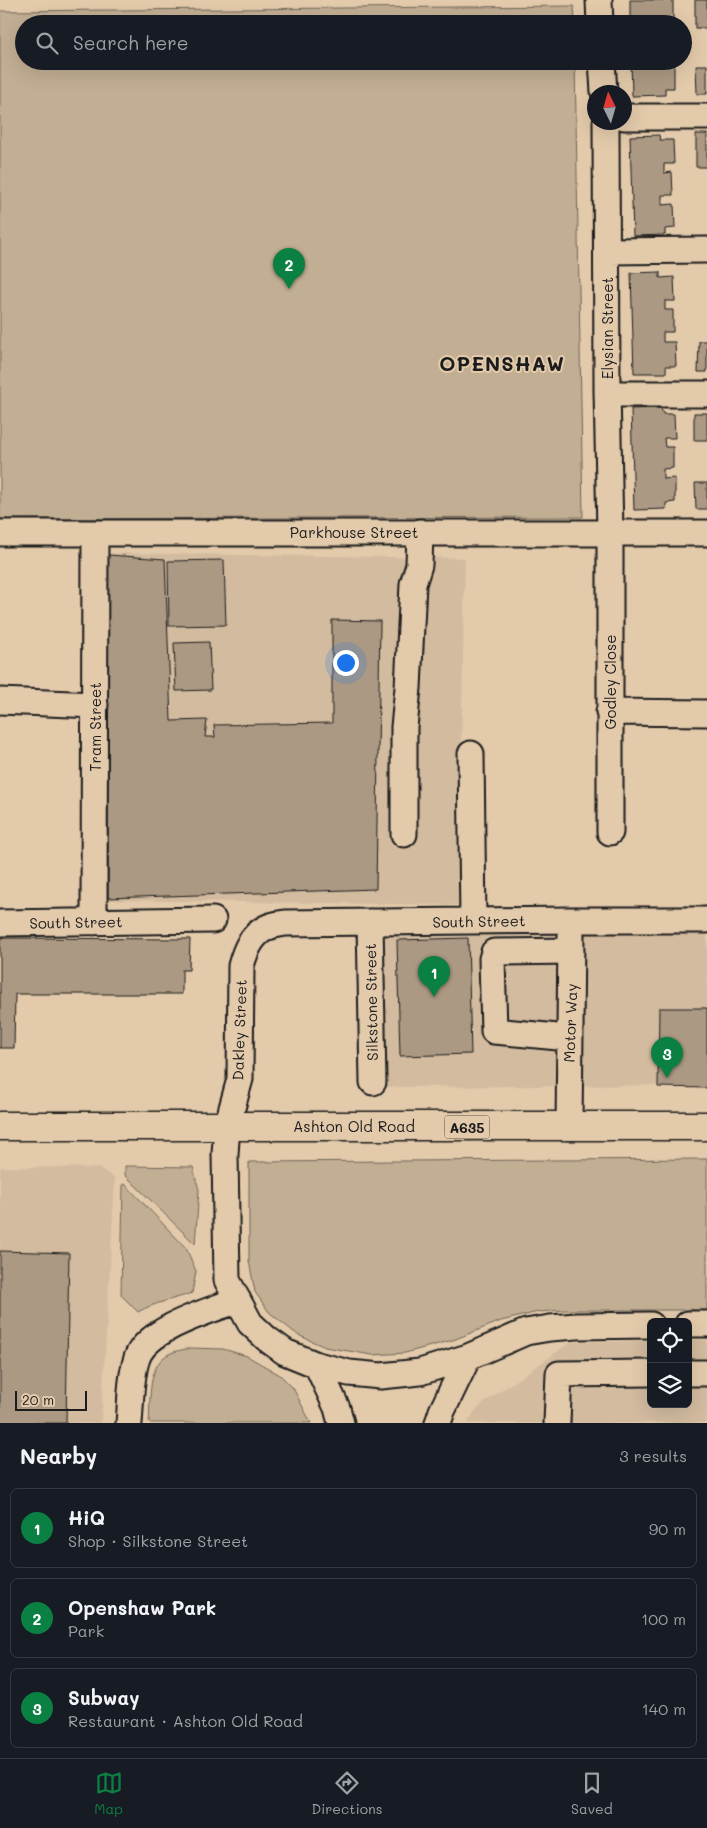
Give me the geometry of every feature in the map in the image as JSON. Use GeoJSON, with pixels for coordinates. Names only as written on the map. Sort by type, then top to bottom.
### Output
{"type":"FeatureCollection","features":[{"type":"Feature","properties":{"kind":"highway","name":"Ashton Old Road"},"geometry":{"type":"LineString","coordinates":[[0,1126],[707,1126]]}},
{"type":"Feature","properties":{"kind":"street"},"geometry":{"type":"LineString","coordinates":[[599,0],[600,15]]}},
{"type":"Feature","properties":{"kind":"street"},"geometry":{"type":"LineString","coordinates":[[603,70],[604,85]]}},
{"type":"Feature","properties":{"kind":"street"},"geometry":{"type":"LineString","coordinates":[[632,117],[707,117]]}},
{"type":"Feature","properties":{"kind":"street","name":"Elysian Street"},"geometry":{"type":"LineString","coordinates":[[606,130],[607,394],[610,532]]}},
{"type":"Feature","properties":{"kind":"street"},"geometry":{"type":"LineString","coordinates":[[607,251],[707,250]]}},
{"type":"Feature","properties":{"kind":"street"},"geometry":{"type":"LineString","coordinates":[[607,394],[707,394]]}},
{"type":"Feature","properties":{"kind":"street"},"geometry":{"type":"LineString","coordinates":[[404,834],[404,727],[408,688],[413,584],[419,565],[420,532]]}},
{"type":"Feature","properties":{"kind":"street","name":"Godley Close"},"geometry":{"type":"LineString","coordinates":[[610,532],[610,832]]}},
{"type":"Feature","properties":{"kind":"street","name":"Parkhouse Street"},"geometry":{"type":"LineString","coordinates":[[0,533],[707,533]]}},
{"type":"Feature","properties":{"kind":"street","name":"Tram Street"},"geometry":{"type":"LineString","coordinates":[[94,922],[95,533]]}},
{"type":"Feature","properties":{"kind":"street"},"geometry":{"type":"LineString","coordinates":[[0,700],[96,705]]}},
{"type":"Feature","properties":{"kind":"street"},"geometry":{"type":"LineString","coordinates":[[609,712],[707,712]]}},
{"type":"Feature","properties":{"kind":"street"},"geometry":{"type":"LineString","coordinates":[[472,754],[473,921]]}},
{"type":"Feature","properties":{"kind":"street","name":"South Street"},"geometry":{"type":"LineString","coordinates":[[0,923],[213,920]]}},
{"type":"Feature","properties":{"kind":"street","name":"Motor Way"},"geometry":{"type":"LineString","coordinates":[[569,1127],[569,1038],[572,974],[571,920]]}},
{"type":"Feature","properties":{"kind":"street","name":"South Street"},"geometry":{"type":"LineString","coordinates":[[254,937],[267,927],[285,923],[707,920]]}},
{"type":"Feature","properties":{"kind":"street","name":"Silkstone Street"},"geometry":{"type":"LineString","coordinates":[[370,922],[372,1082]]}},
{"type":"Feature","properties":{"kind":"street","name":"Dakley Street"},"geometry":{"type":"LineString","coordinates":[[254,937],[245,951],[240,966],[240,1079],[226,1126],[227,1280],[250,1323],[266,1339],[285,1352],[317,1365],[349,1373],[382,1376],[420,1372],[468,1357],[526,1332],[550,1328],[647,1325]]}},
{"type":"Feature","properties":{"kind":"street"},"geometry":{"type":"LineString","coordinates":[[569,1038],[494,1031],[492,959],[494,952],[571,951]]}},
{"type":"Feature","properties":{"kind":"street"},"geometry":{"type":"LineString","coordinates":[[129,1423],[133,1373],[138,1356],[146,1342],[163,1330],[238,1300]]}},
{"type":"Feature","properties":{"kind":"street"},"geometry":{"type":"LineString","coordinates":[[692,1324],[707,1324]]}},
{"type":"Feature","properties":{"kind":"street"},"geometry":{"type":"LineString","coordinates":[[438,1423],[468,1357]]}},
{"type":"Feature","properties":{"kind":"street"},"geometry":{"type":"LineString","coordinates":[[317,1365],[337,1408],[341,1423]]}},
{"type":"Feature","properties":{"kind":"street"},"geometry":{"type":"LineString","coordinates":[[557,1423],[559,1374],[647,1373]]}},
{"type":"Feature","properties":{"kind":"street"},"geometry":{"type":"LineString","coordinates":[[692,1373],[707,1373]]}},
{"type":"Feature","properties":{"kind":"shaded area"},"geometry":{"type":"Polygon","coordinates":[[[574,6],[574,15],[15,15],[15,70],[575,70],[583,517],[0,519],[0,11],[574,6]]]}},
{"type":"Feature","properties":{"kind":"shaded area"},"geometry":{"type":"Polygon","coordinates":[[[105,553],[465,558],[458,905],[106,900],[105,553]]]}},
{"type":"Feature","properties":{"kind":"shaded area"},"geometry":{"type":"Polygon","coordinates":[[[378,928],[707,929],[707,1085],[376,1087],[378,928]]]}},
{"type":"Feature","properties":{"kind":"shaded area"},"geometry":{"type":"Polygon","coordinates":[[[707,1159],[707,1310],[565,1310],[538,1312],[501,1321],[453,1340],[405,1353],[372,1355],[325,1347],[298,1335],[269,1312],[255,1292],[249,1261],[249,1162],[707,1159]]]}},
{"type":"Feature","properties":{"kind":"shaded area"},"geometry":{"type":"Polygon","coordinates":[[[125,1166],[193,1167],[199,1190],[195,1244],[125,1175],[125,1166]]]}},
{"type":"Feature","properties":{"kind":"shaded area"},"geometry":{"type":"Polygon","coordinates":[[[0,1167],[99,1168],[115,1178],[101,1423],[0,1423],[0,1167]]]}},
{"type":"Feature","properties":{"kind":"shaded area"},"geometry":{"type":"Polygon","coordinates":[[[123,1184],[186,1248],[196,1271],[192,1293],[158,1303],[138,1312],[121,1295],[123,1184]]]}},
{"type":"Feature","properties":{"kind":"shaded area"},"geometry":{"type":"Polygon","coordinates":[[[692,1340],[707,1340],[707,1423],[468,1423],[475,1411],[485,1402],[571,1342],[647,1341],[647,1408],[692,1408],[692,1340]]]}},
{"type":"Feature","properties":{"kind":"shaded area"},"geometry":{"type":"Polygon","coordinates":[[[190,1348],[223,1349],[247,1356],[280,1375],[293,1388],[311,1423],[149,1423],[151,1384],[157,1365],[171,1353],[190,1348]]]}},
{"type":"Feature","properties":{"kind":"building"},"geometry":{"type":"Polygon","coordinates":[[[630,0],[673,0],[673,15],[630,15],[630,0]]]}},
{"type":"Feature","properties":{"kind":"building"},"geometry":{"type":"Polygon","coordinates":[[[695,0],[707,0],[707,28],[695,28],[695,0]]]}},
{"type":"Feature","properties":{"kind":"building"},"geometry":{"type":"Polygon","coordinates":[[[696,65],[707,65],[707,94],[697,94],[696,65]]]}},
{"type":"Feature","properties":{"kind":"building"},"geometry":{"type":"Polygon","coordinates":[[[631,70],[674,70],[674,88],[665,88],[665,95],[632,96],[631,70]]]}},
{"type":"Feature","properties":{"kind":"building"},"geometry":{"type":"Polygon","coordinates":[[[696,134],[707,134],[707,167],[696,167],[696,134]]]}},
{"type":"Feature","properties":{"kind":"building"},"geometry":{"type":"Polygon","coordinates":[[[659,135],[660,140],[673,140],[674,164],[664,164],[664,173],[672,172],[673,195],[662,195],[662,205],[674,204],[675,228],[665,229],[665,235],[633,236],[630,136],[659,135]]]}},
{"type":"Feature","properties":{"kind":"building"},"geometry":{"type":"Polygon","coordinates":[[[660,272],[660,278],[674,277],[675,301],[665,301],[665,310],[673,310],[673,332],[663,332],[663,342],[675,342],[676,366],[666,366],[666,373],[634,373],[631,273],[660,272]]]}},
{"type":"Feature","properties":{"kind":"building"},"geometry":{"type":"Polygon","coordinates":[[[699,341],[707,341],[707,372],[698,372],[699,341]]]}},
{"type":"Feature","properties":{"kind":"building"},"geometry":{"type":"Polygon","coordinates":[[[661,408],[663,414],[674,414],[675,438],[664,438],[665,447],[673,447],[673,468],[663,469],[663,479],[675,478],[675,502],[666,503],[666,509],[634,510],[631,409],[661,408]]]}},
{"type":"Feature","properties":{"kind":"building"},"geometry":{"type":"Polygon","coordinates":[[[694,413],[707,413],[707,440],[694,440],[694,413]]]}},
{"type":"Feature","properties":{"kind":"building"},"geometry":{"type":"Polygon","coordinates":[[[695,483],[707,483],[707,509],[696,509],[695,483]]]}},
{"type":"Feature","properties":{"kind":"building"},"geometry":{"type":"Polygon","coordinates":[[[108,555],[165,559],[171,721],[207,720],[205,737],[215,737],[214,725],[332,723],[332,620],[380,621],[376,889],[108,898],[108,555]]]}},
{"type":"Feature","properties":{"kind":"building"},"geometry":{"type":"Polygon","coordinates":[[[224,560],[226,625],[169,626],[168,561],[224,560]]]}},
{"type":"Feature","properties":{"kind":"building"},"geometry":{"type":"Polygon","coordinates":[[[209,642],[211,690],[176,691],[174,643],[209,642]]]}},
{"type":"Feature","properties":{"kind":"building"},"geometry":{"type":"Polygon","coordinates":[[[0,938],[190,939],[189,970],[182,970],[182,994],[15,994],[14,1048],[0,1048],[0,938]]]}},
{"type":"Feature","properties":{"kind":"building"},"geometry":{"type":"Polygon","coordinates":[[[468,938],[471,1054],[400,1056],[397,940],[468,938]]]}},
{"type":"Feature","properties":{"kind":"building"},"geometry":{"type":"Polygon","coordinates":[[[659,1008],[707,1008],[707,1088],[658,1087],[659,1008]]]}},
{"type":"Feature","properties":{"kind":"building"},"geometry":{"type":"Polygon","coordinates":[[[0,1251],[69,1253],[66,1423],[0,1423],[0,1251]]]}},
{"type":"Feature","properties":{"kind":"place","name":"Openshaw Park"},"geometry":{"type":"Point","coordinates":[289,289]}},
{"type":"Feature","properties":{"kind":"place","name":"HiQ"},"geometry":{"type":"Point","coordinates":[434,997]}},
{"type":"Feature","properties":{"kind":"place","name":"Subway"},"geometry":{"type":"Point","coordinates":[667,1078]}},
{"type":"Feature","properties":{"kind":"district","name":"OPENSHAW"},"geometry":{"type":"Point","coordinates":[502,363]}}]}
